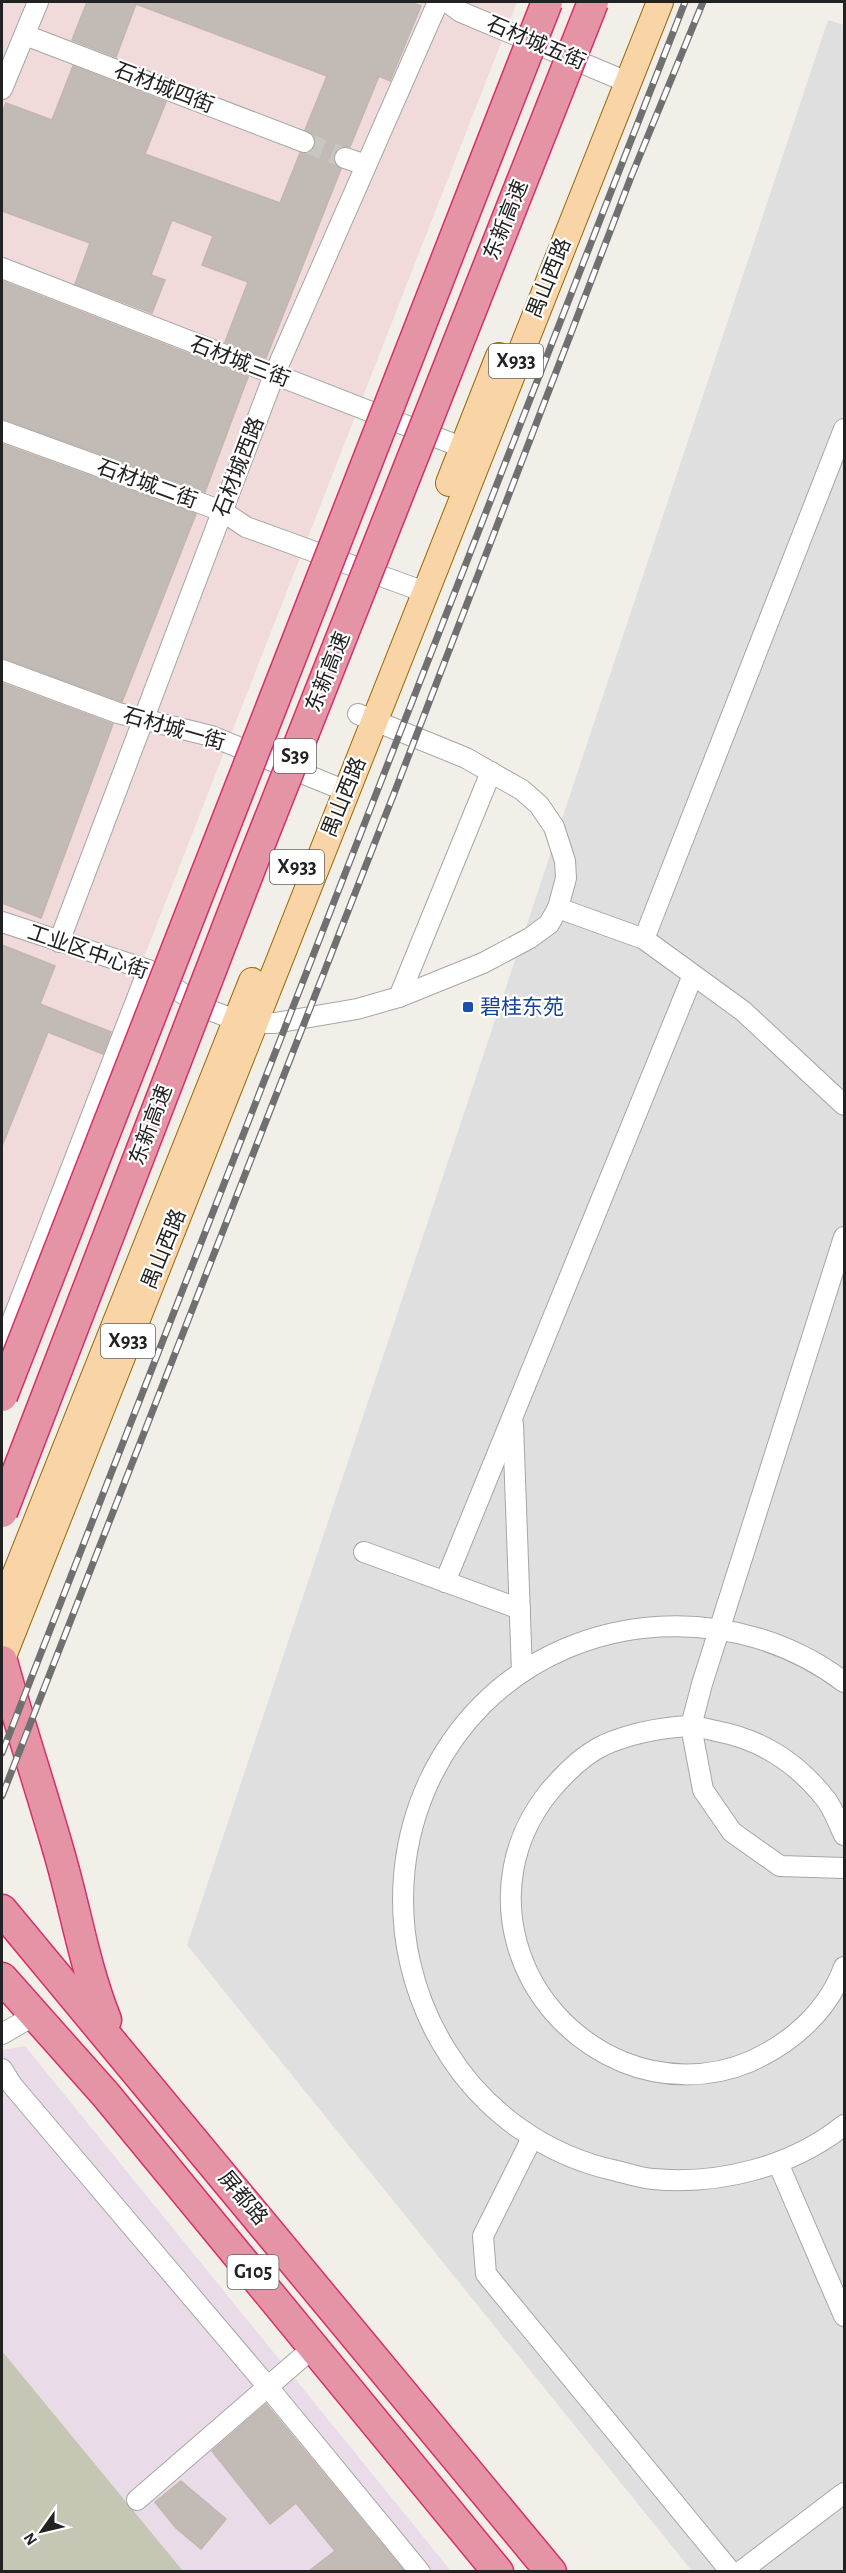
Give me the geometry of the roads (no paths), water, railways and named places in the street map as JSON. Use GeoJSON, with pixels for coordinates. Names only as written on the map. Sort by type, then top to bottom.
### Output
{"type":"FeatureCollection","features":[{"type":"Feature","properties":{"kind":"highway","name":"东新高速"},"geometry":{"type":"LineString","coordinates":[[2,1396],[548,2]]}},
{"type":"Feature","properties":{"kind":"highway","name":"东新高速"},"geometry":{"type":"LineString","coordinates":[[2,1512],[249,872],[592,2]]}},
{"type":"Feature","properties":{"kind":"highway"},"geometry":{"type":"LineString","coordinates":[[2,1660],[21,1734],[58,1850],[91,1983],[118,2048]]}},
{"type":"Feature","properties":{"kind":"highway","name":"屏都路"},"geometry":{"type":"LineString","coordinates":[[2,1910],[550,2571]]}},
{"type":"Feature","properties":{"kind":"highway","name":"屏都路"},"geometry":{"type":"LineString","coordinates":[[2,1978],[106,2095],[498,2571]]}},
{"type":"Feature","properties":{"kind":"main road","name":"禺山西路"},"geometry":{"type":"LineString","coordinates":[[619,79],[640,2]]}},
{"type":"Feature","properties":{"kind":"main road","name":"禺山西路"},"geometry":{"type":"LineString","coordinates":[[2,1660],[245,1022],[471,451],[619,79],[660,2]]}},
{"type":"Feature","properties":{"kind":"main road","name":"禺山西路"},"geometry":{"type":"LineString","coordinates":[[2,1608],[245,1022]]}},
{"type":"Feature","properties":{"kind":"street"},"geometry":{"type":"LineString","coordinates":[[2,89],[38,2]]}},
{"type":"Feature","properties":{"kind":"street","name":"石材城西路"},"geometry":{"type":"LineString","coordinates":[[59,942],[274,375],[438,2]]}},
{"type":"Feature","properties":{"kind":"street","name":"石材城五街"},"geometry":{"type":"LineString","coordinates":[[447,2],[461,12],[619,79]]}},
{"type":"Feature","properties":{"kind":"street","name":"石材城四街"},"geometry":{"type":"LineString","coordinates":[[25,35],[304,142]]}},
{"type":"Feature","properties":{"kind":"street"},"geometry":{"type":"LineString","coordinates":[[345,158],[366,165]]}},
{"type":"Feature","properties":{"kind":"street","name":"石材城三街"},"geometry":{"type":"LineString","coordinates":[[2,268],[471,451]]}},
{"type":"Feature","properties":{"kind":"street"},"geometry":{"type":"LineString","coordinates":[[644,939],[844,429]]}},
{"type":"Feature","properties":{"kind":"street","name":"石材城二街"},"geometry":{"type":"LineString","coordinates":[[2,431],[222,511],[246,527],[417,589]]}},
{"type":"Feature","properties":{"kind":"street","name":"石材城一街"},"geometry":{"type":"LineString","coordinates":[[2,670],[143,721],[211,736],[338,788]]}},
{"type":"Feature","properties":{"kind":"street"},"geometry":{"type":"LineString","coordinates":[[245,1022],[275,1023],[357,1009],[399,997],[512,949],[549,924],[558,908],[566,878],[565,861],[554,827],[539,805],[522,790],[466,758],[366,718]]}},
{"type":"Feature","properties":{"kind":"street"},"geometry":{"type":"LineString","coordinates":[[399,997],[491,772]]}},
{"type":"Feature","properties":{"kind":"street"},"geometry":{"type":"LineString","coordinates":[[558,908],[644,939],[743,1011],[844,1105]]}},
{"type":"Feature","properties":{"kind":"street","name":"工业区中心街"},"geometry":{"type":"LineString","coordinates":[[2,922],[148,970],[204,1008],[245,1022]]}},
{"type":"Feature","properties":{"kind":"street"},"geometry":{"type":"LineString","coordinates":[[2,1347],[148,970]]}},
{"type":"Feature","properties":{"kind":"street"},"geometry":{"type":"LineString","coordinates":[[445,1582],[693,975]]}},
{"type":"Feature","properties":{"kind":"street"},"geometry":{"type":"LineString","coordinates":[[844,1237],[691,1726],[703,1790],[732,1832],[780,1866],[844,1868]]}},
{"type":"Feature","properties":{"kind":"street"},"geometry":{"type":"LineString","coordinates":[[513,1415],[522,1672]]}},
{"type":"Feature","properties":{"kind":"street"},"geometry":{"type":"LineString","coordinates":[[364,1552],[520,1609]]}},
{"type":"Feature","properties":{"kind":"street"},"geometry":{"type":"LineString","coordinates":[[844,1682],[822,1665],[773,1641],[720,1628],[679,1624],[627,1629],[597,1636],[558,1651],[522,1672],[477,1712],[451,1742],[426,1785],[410,1832],[402,1882],[403,1932],[413,1981],[431,2027],[458,2070],[492,2107],[532,2138],[589,2165],[652,2179],[716,2178],[778,2163],[830,2137],[844,2125]]}},
{"type":"Feature","properties":{"kind":"street"},"geometry":{"type":"LineString","coordinates":[[844,1835],[825,1798],[788,1761],[742,1736],[691,1726],[645,1730],[602,1746],[564,1773],[535,1809],[517,1851],[510,1897],[516,1943],[533,1986],[561,2023],[597,2051],[640,2069],[686,2075],[732,2069],[775,2051],[811,2022],[838,1984],[844,1966]]}},
{"type":"Feature","properties":{"kind":"street"},"geometry":{"type":"LineString","coordinates":[[2,2034],[35,2015]]}},
{"type":"Feature","properties":{"kind":"street"},"geometry":{"type":"LineString","coordinates":[[2,2069],[12,2085],[268,2387],[420,2571]]}},
{"type":"Feature","properties":{"kind":"street"},"geometry":{"type":"LineString","coordinates":[[532,2138],[483,2236],[486,2274],[731,2571]]}},
{"type":"Feature","properties":{"kind":"street"},"geometry":{"type":"LineString","coordinates":[[778,2163],[844,2316]]}},
{"type":"Feature","properties":{"kind":"street"},"geometry":{"type":"LineString","coordinates":[[137,2500],[315,2346]]}},
{"type":"Feature","properties":{"kind":"street"},"geometry":{"type":"LineString","coordinates":[[740,2571],[844,2493]]}},
{"type":"Feature","properties":{"kind":"tunnel"},"geometry":{"type":"LineString","coordinates":[[304,142],[345,158]]}},
{"type":"Feature","properties":{"kind":"railway"},"geometry":{"type":"LineString","coordinates":[[2,1753],[685,2]]}},
{"type":"Feature","properties":{"kind":"railway"},"geometry":{"type":"LineString","coordinates":[[2,1796],[395,791],[631,177],[703,2]]}},
{"type":"Feature","properties":{"kind":"place","name":"碧桂东苑"},"geometry":{"type":"Point","coordinates":[468,1007]}}]}
